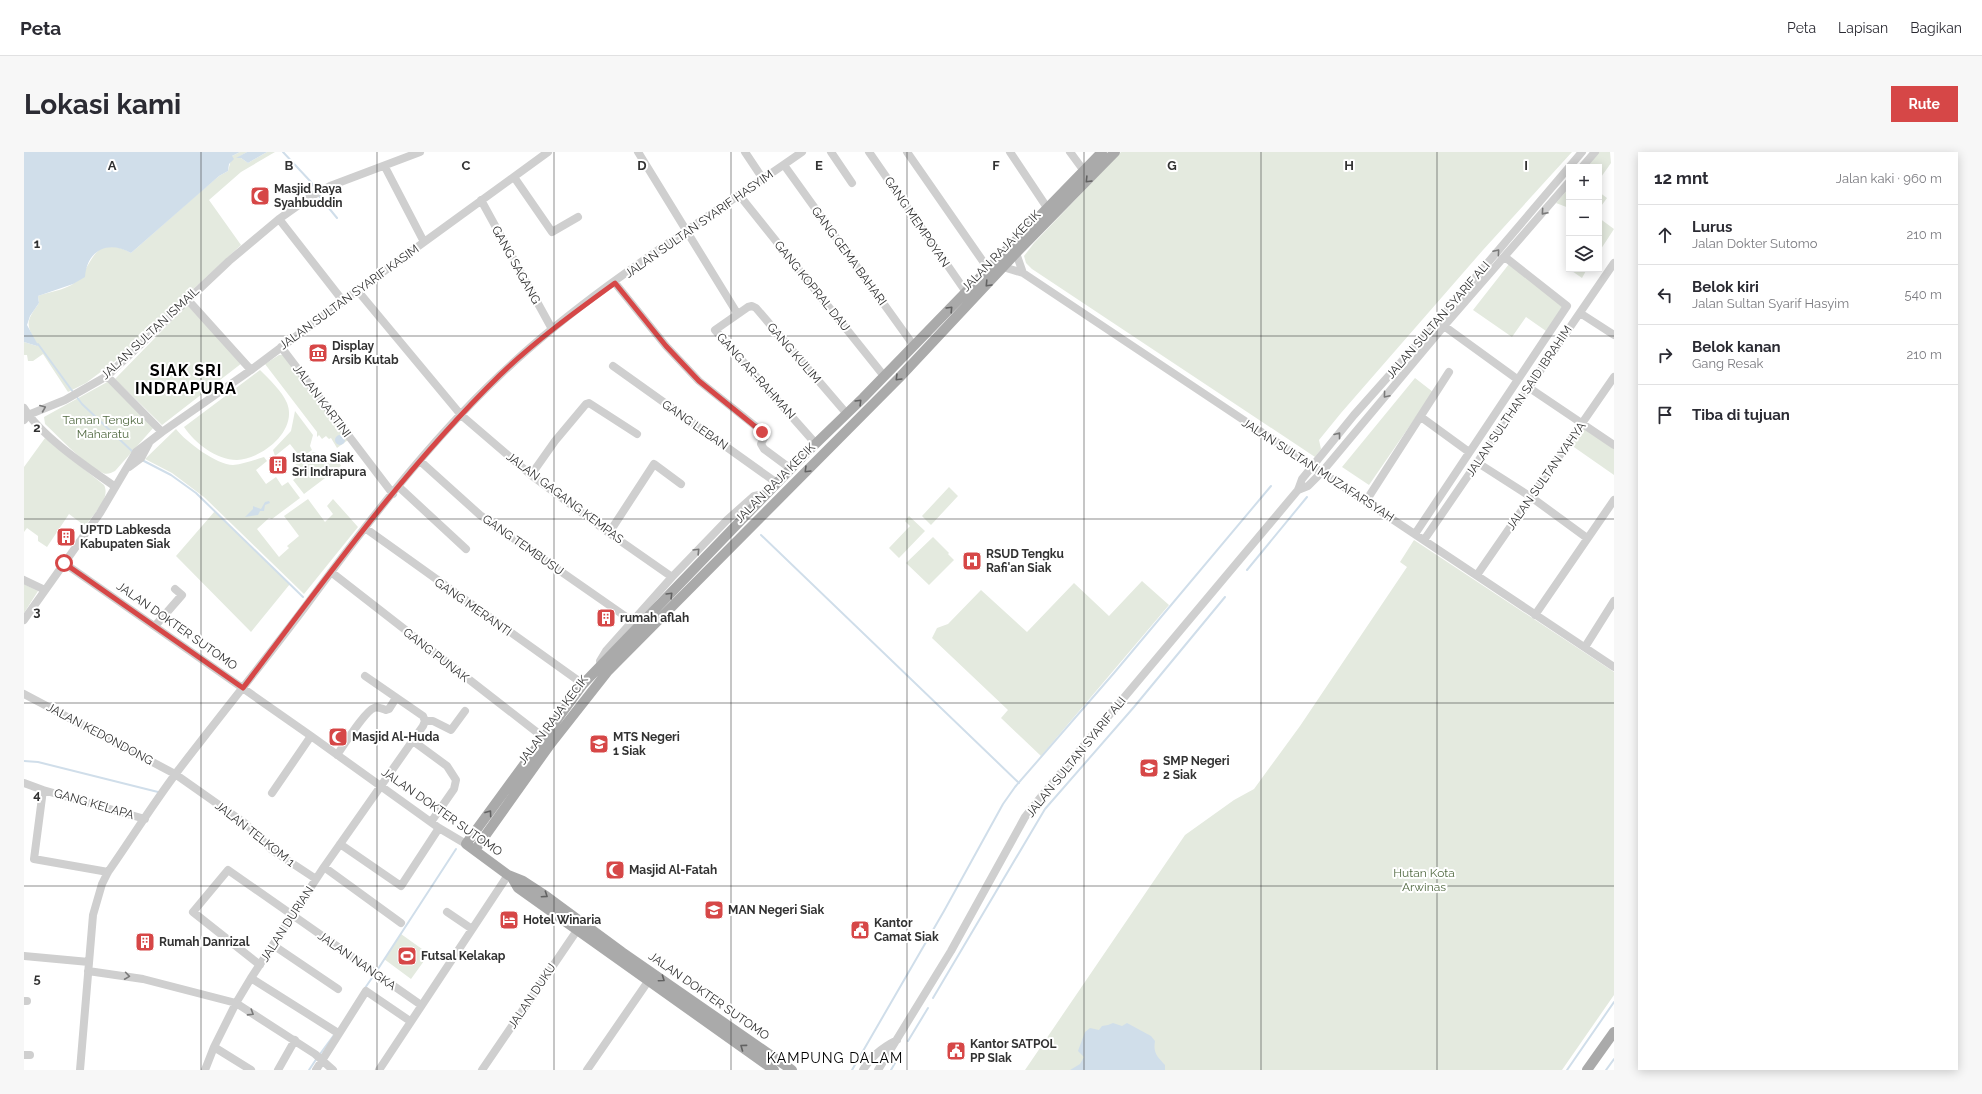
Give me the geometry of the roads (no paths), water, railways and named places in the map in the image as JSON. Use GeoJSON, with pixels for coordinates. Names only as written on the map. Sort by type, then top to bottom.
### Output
{"type":"FeatureCollection","features":[{"type":"Feature","properties":{"kind":"main road","name":"JALAN RAJA KECIK"},"geometry":{"type":"LineString","coordinates":[[520,778],[543,737],[582,684],[604,668],[899,378],[1016,253],[1065,197],[1084,171],[1102,152]]}},
{"type":"Feature","properties":{"kind":"main road","name":"JALAN RAJA KECIK"},"geometry":{"type":"LineString","coordinates":[[470,847],[520,778],[595,686],[604,668],[777,483],[989,270],[1048,208],[1065,197],[1115,152]]}},
{"type":"Feature","properties":{"kind":"main road","name":"JALAN DOKTER SUTOMO"},"geometry":{"type":"LineString","coordinates":[[470,847],[510,875],[518,888],[622,952],[792,1070]]}},
{"type":"Feature","properties":{"kind":"main road","name":"JALAN DOKTER SUTOMO"},"geometry":{"type":"LineString","coordinates":[[580,926],[649,980],[774,1070]]}},
{"type":"Feature","properties":{"kind":"main road"},"geometry":{"type":"LineString","coordinates":[[1587,1070],[1614,1032]]}},
{"type":"Feature","properties":{"kind":"street","name":"JALAN SULTAN ISMAIL"},"geometry":{"type":"LineString","coordinates":[[25,414],[65,400],[107,376],[229,260],[279,219],[310,197],[330,186],[420,152]]}},
{"type":"Feature","properties":{"kind":"street","name":"JALAN SULTAN SYARIF KASIM"},"geometry":{"type":"LineString","coordinates":[[24,620],[100,513],[114,486],[128,468],[140,448],[251,370],[342,301],[548,152]]}},
{"type":"Feature","properties":{"kind":"street"},"geometry":{"type":"LineString","coordinates":[[638,152],[737,313]]}},
{"type":"Feature","properties":{"kind":"street"},"geometry":{"type":"LineString","coordinates":[[744,152],[763,179]]}},
{"type":"Feature","properties":{"kind":"street","name":"JALAN SULTAN SYARIF HASYIM"},"geometry":{"type":"LineString","coordinates":[[80,1070],[93,914],[102,884],[108,872],[176,774],[365,528],[420,461],[461,415],[501,374],[552,329],[686,231],[740,196],[802,152]]}},
{"type":"Feature","properties":{"kind":"street"},"geometry":{"type":"LineString","coordinates":[[831,152],[852,183]]}},
{"type":"Feature","properties":{"kind":"street","name":"GANG MEMPOYAN"},"geometry":{"type":"LineString","coordinates":[[869,152],[966,292]]}},
{"type":"Feature","properties":{"kind":"street"},"geometry":{"type":"LineString","coordinates":[[907,152],[989,270]]}},
{"type":"Feature","properties":{"kind":"street"},"geometry":{"type":"LineString","coordinates":[[1010,152],[1048,208]]}},
{"type":"Feature","properties":{"kind":"street"},"geometry":{"type":"LineString","coordinates":[[1070,152],[1084,171]]}},
{"type":"Feature","properties":{"kind":"street","name":"JALAN SULTAN SYARIF ALI"},"geometry":{"type":"LineString","coordinates":[[878,1070],[951,951],[1025,817],[1298,490],[1302,479],[1354,415],[1451,306],[1582,152]]}},
{"type":"Feature","properties":{"kind":"street"},"geometry":{"type":"LineString","coordinates":[[1585,164],[1595,152]]}},
{"type":"Feature","properties":{"kind":"street","name":"GANG GEMA BAHARI"},"geometry":{"type":"LineString","coordinates":[[784,165],[914,346]]}},
{"type":"Feature","properties":{"kind":"street"},"geometry":{"type":"LineString","coordinates":[[385,166],[424,242]]}},
{"type":"Feature","properties":{"kind":"street"},"geometry":{"type":"LineString","coordinates":[[514,177],[552,232],[578,217]]}},
{"type":"Feature","properties":{"kind":"street","name":"JALAN SULTAN SYARIF ALI"},"geometry":{"type":"LineString","coordinates":[[1298,490],[1308,486],[1322,472],[1444,326],[1566,186]]}},
{"type":"Feature","properties":{"kind":"street","name":"GANG KOPRAL DAU"},"geometry":{"type":"LineString","coordinates":[[740,196],[884,376]]}},
{"type":"Feature","properties":{"kind":"street","name":"GANG SAGANG"},"geometry":{"type":"LineString","coordinates":[[481,200],[552,329]]}},
{"type":"Feature","properties":{"kind":"street"},"geometry":{"type":"LineString","coordinates":[[279,219],[342,301]]}},
{"type":"Feature","properties":{"kind":"street"},"geometry":{"type":"LineString","coordinates":[[1016,253],[1023,273]]}},
{"type":"Feature","properties":{"kind":"street"},"geometry":{"type":"LineString","coordinates":[[1414,534],[1567,306],[1505,257]]}},
{"type":"Feature","properties":{"kind":"street","name":"JALAN SULTHAN SAID IBRAHIM"},"geometry":{"type":"LineString","coordinates":[[1424,540],[1614,263]]}},
{"type":"Feature","properties":{"kind":"street","name":"JALAN SULTAN MUZAFARSYAH"},"geometry":{"type":"LineString","coordinates":[[1003,267],[1023,273],[1199,392],[1314,466],[1614,667]]}},
{"type":"Feature","properties":{"kind":"street"},"geometry":{"type":"LineString","coordinates":[[615,283],[666,346],[699,381],[764,434],[765,436],[761,444],[764,449],[791,469]]}},
{"type":"Feature","properties":{"kind":"street","name":"JALAN GAGANG KEMPAS"},"geometry":{"type":"LineString","coordinates":[[357,290],[461,415],[531,475],[609,533],[672,577]]}},
{"type":"Feature","properties":{"kind":"street"},"geometry":{"type":"LineString","coordinates":[[187,299],[251,370]]}},
{"type":"Feature","properties":{"kind":"street","name":"GANG KULIM"},"geometry":{"type":"LineString","coordinates":[[737,313],[748,307],[752,306],[756,308],[847,414]]}},
{"type":"Feature","properties":{"kind":"street","name":"GANG AR-RAHMAN"},"geometry":{"type":"LineString","coordinates":[[737,313],[715,330],[816,444]]}},
{"type":"Feature","properties":{"kind":"street"},"geometry":{"type":"LineString","coordinates":[[1580,313],[1614,335]]}},
{"type":"Feature","properties":{"kind":"street"},"geometry":{"type":"LineString","coordinates":[[1444,326],[1517,379]]}},
{"type":"Feature","properties":{"kind":"street","name":"JALAN KARTINI"},"geometry":{"type":"LineString","coordinates":[[281,347],[393,494]]}},
{"type":"Feature","properties":{"kind":"street","name":"GANG LEBAN"},"geometry":{"type":"LineString","coordinates":[[613,366],[777,483]]}},
{"type":"Feature","properties":{"kind":"street"},"geometry":{"type":"LineString","coordinates":[[1366,501],[1449,372]]}},
{"type":"Feature","properties":{"kind":"street"},"geometry":{"type":"LineString","coordinates":[[107,376],[162,432]]}},
{"type":"Feature","properties":{"kind":"street","name":"JALAN SULTAN YAHYA"},"geometry":{"type":"LineString","coordinates":[[1477,576],[1614,377]]}},
{"type":"Feature","properties":{"kind":"street"},"geometry":{"type":"LineString","coordinates":[[1528,387],[1614,445]]}},
{"type":"Feature","properties":{"kind":"street"},"geometry":{"type":"LineString","coordinates":[[531,475],[555,441],[586,404],[589,403],[596,406],[637,434]]}},
{"type":"Feature","properties":{"kind":"street"},"geometry":{"type":"LineString","coordinates":[[25,414],[80,462],[114,486]]}},
{"type":"Feature","properties":{"kind":"street"},"geometry":{"type":"LineString","coordinates":[[1421,417],[1469,452]]}},
{"type":"Feature","properties":{"kind":"street","name":"GANG TEMBUSU"},"geometry":{"type":"LineString","coordinates":[[420,461],[480,514],[632,621]]}},
{"type":"Feature","properties":{"kind":"street"},"geometry":{"type":"LineString","coordinates":[[1478,463],[1531,496],[1587,538]]}},
{"type":"Feature","properties":{"kind":"street"},"geometry":{"type":"LineString","coordinates":[[609,533],[654,464],[681,484]]}},
{"type":"Feature","properties":{"kind":"street"},"geometry":{"type":"LineString","coordinates":[[399,487],[466,549]]}},
{"type":"Feature","properties":{"kind":"street"},"geometry":{"type":"LineString","coordinates":[[604,668],[600,661],[606,651],[672,577],[727,520],[749,500],[758,494],[769,492]]}},
{"type":"Feature","properties":{"kind":"street"},"geometry":{"type":"LineString","coordinates":[[1535,614],[1614,500]]}},
{"type":"Feature","properties":{"kind":"street","name":"GANG MERANTI"},"geometry":{"type":"LineString","coordinates":[[365,528],[582,684]]}},
{"type":"Feature","properties":{"kind":"street","name":"JALAN DOKTER SUTOMO"},"geometry":{"type":"LineString","coordinates":[[64,563],[311,736],[439,828],[470,847]]}},
{"type":"Feature","properties":{"kind":"street","name":"GANG PUNAK"},"geometry":{"type":"LineString","coordinates":[[331,572],[543,737]]}},
{"type":"Feature","properties":{"kind":"street"},"geometry":{"type":"LineString","coordinates":[[24,580],[45,590]]}},
{"type":"Feature","properties":{"kind":"street"},"geometry":{"type":"LineString","coordinates":[[155,626],[182,594],[175,589]]}},
{"type":"Feature","properties":{"kind":"street"},"geometry":{"type":"LineString","coordinates":[[1586,647],[1614,601]]}},
{"type":"Feature","properties":{"kind":"street"},"geometry":{"type":"LineString","coordinates":[[365,676],[422,716],[425,721],[433,721],[451,730],[465,711]]}},
{"type":"Feature","properties":{"kind":"street","name":"JALAN KEDONDONG"},"geometry":{"type":"LineString","coordinates":[[24,694],[176,774]]}},
{"type":"Feature","properties":{"kind":"street"},"geometry":{"type":"LineString","coordinates":[[337,755],[367,714],[374,708],[378,707],[386,710],[389,709],[396,698]]}},
{"type":"Feature","properties":{"kind":"street","name":"JALAN DURIAN"},"geometry":{"type":"LineString","coordinates":[[205,1070],[214,1047],[236,1003],[251,978],[324,867],[380,785],[413,741],[425,721]]}},
{"type":"Feature","properties":{"kind":"street"},"geometry":{"type":"LineString","coordinates":[[272,792],[311,736]]}},
{"type":"Feature","properties":{"kind":"street"},"geometry":{"type":"LineString","coordinates":[[413,741],[447,766],[456,780],[454,789],[431,822]]}},
{"type":"Feature","properties":{"kind":"street","name":"JALAN TELKOM 1"},"geometry":{"type":"LineString","coordinates":[[176,774],[246,824],[276,853],[316,879]]}},
{"type":"Feature","properties":{"kind":"street"},"geometry":{"type":"LineString","coordinates":[[24,783],[43,790]]}},
{"type":"Feature","properties":{"kind":"street","name":"GANG KELAPA"},"geometry":{"type":"LineString","coordinates":[[108,872],[34,858],[43,790],[145,819]]}},
{"type":"Feature","properties":{"kind":"street"},"geometry":{"type":"LineString","coordinates":[[340,844],[401,886],[439,828]]}},
{"type":"Feature","properties":{"kind":"street"},"geometry":{"type":"LineString","coordinates":[[324,867],[401,923]]}},
{"type":"Feature","properties":{"kind":"street","name":"JALAN NANGKA"},"geometry":{"type":"LineString","coordinates":[[260,965],[193,912],[228,870],[421,1005]]}},
{"type":"Feature","properties":{"kind":"street"},"geometry":{"type":"LineString","coordinates":[[379,1070],[472,929],[510,875]]}},
{"type":"Feature","properties":{"kind":"street"},"geometry":{"type":"LineString","coordinates":[[447,912],[472,929]]}},
{"type":"Feature","properties":{"kind":"street","name":"JALAN DUKU"},"geometry":{"type":"LineString","coordinates":[[482,1070],[580,926]]}},
{"type":"Feature","properties":{"kind":"street"},"geometry":{"type":"LineString","coordinates":[[273,945],[338,989]]}},
{"type":"Feature","properties":{"kind":"street"},"geometry":{"type":"LineString","coordinates":[[24,956],[89,962]]}},
{"type":"Feature","properties":{"kind":"street"},"geometry":{"type":"LineString","coordinates":[[88,971],[143,979],[236,1003],[315,1054],[333,1070]]}},
{"type":"Feature","properties":{"kind":"street"},"geometry":{"type":"LineString","coordinates":[[251,978],[338,1033]]}},
{"type":"Feature","properties":{"kind":"street"},"geometry":{"type":"LineString","coordinates":[[587,1070],[649,980]]}},
{"type":"Feature","properties":{"kind":"street"},"geometry":{"type":"LineString","coordinates":[[316,1070],[366,991],[410,1022]]}},
{"type":"Feature","properties":{"kind":"street"},"geometry":{"type":"LineString","coordinates":[[278,1070],[294,1040]]}},
{"type":"Feature","properties":{"kind":"street"},"geometry":{"type":"LineString","coordinates":[[863,1070],[874,1055],[886,1045],[897,1040]]}},
{"type":"Feature","properties":{"kind":"street"},"geometry":{"type":"LineString","coordinates":[[214,1047],[252,1070]]}},
{"type":"Feature","properties":{"kind":"waterway"},"geometry":{"type":"LineString","coordinates":[[283,152],[311,182],[317,192]]}},
{"type":"Feature","properties":{"kind":"waterway"},"geometry":{"type":"LineString","coordinates":[[319,196],[337,218]]}},
{"type":"Feature","properties":{"kind":"waterway"},"geometry":{"type":"LineString","coordinates":[[38,344],[73,392]]}},
{"type":"Feature","properties":{"kind":"waterway"},"geometry":{"type":"LineString","coordinates":[[76,396],[82,404],[134,453]]}},
{"type":"Feature","properties":{"kind":"waterway"},"geometry":{"type":"LineString","coordinates":[[142,460],[171,475],[196,493],[303,597]]}},
{"type":"Feature","properties":{"kind":"waterway"},"geometry":{"type":"LineString","coordinates":[[852,1070],[944,911],[1003,804],[1015,787],[1114,673],[1271,486]]}},
{"type":"Feature","properties":{"kind":"waterway"},"geometry":{"type":"LineString","coordinates":[[1247,570],[1307,497]]}},
{"type":"Feature","properties":{"kind":"waterway"},"geometry":{"type":"LineString","coordinates":[[761,535],[1019,783]]}},
{"type":"Feature","properties":{"kind":"waterway"},"geometry":{"type":"LineString","coordinates":[[933,998],[1045,809],[1134,707],[1225,597]]}},
{"type":"Feature","properties":{"kind":"waterway"},"geometry":{"type":"LineString","coordinates":[[24,761],[38,762],[158,792]]}},
{"type":"Feature","properties":{"kind":"waterway"},"geometry":{"type":"LineString","coordinates":[[376,972],[456,849]]}},
{"type":"Feature","properties":{"kind":"waterway"},"geometry":{"type":"LineString","coordinates":[[365,988],[374,975]]}},
{"type":"Feature","properties":{"kind":"waterway"},"geometry":{"type":"LineString","coordinates":[[1567,1070],[1614,1002]]}},
{"type":"Feature","properties":{"kind":"waterway"},"geometry":{"type":"LineString","coordinates":[[908,1041],[928,1008]]}},
{"type":"Feature","properties":{"kind":"waterway"},"geometry":{"type":"LineString","coordinates":[[320,1054],[334,1035]]}},
{"type":"Feature","properties":{"kind":"waterway"},"geometry":{"type":"LineString","coordinates":[[891,1070],[902,1051]]}},
{"type":"Feature","properties":{"kind":"waterway"},"geometry":{"type":"LineString","coordinates":[[309,1070],[317,1058]]}},
{"type":"Feature","properties":{"kind":"waterway"},"geometry":{"type":"LineString","coordinates":[[1606,1070],[1614,1059]]}},
{"type":"Feature","properties":{"kind":"place","name":"Masjid Raya Syahbuddin"},"geometry":{"type":"Point","coordinates":[260,196]}},
{"type":"Feature","properties":{"kind":"place","name":"Display Arsib Kutab"},"geometry":{"type":"Point","coordinates":[318,353]}},
{"type":"Feature","properties":{"kind":"place","name":"Istana Siak Sri Indrapura"},"geometry":{"type":"Point","coordinates":[278,465]}},
{"type":"Feature","properties":{"kind":"place","name":"UPTD Labkesda Kabupaten Siak"},"geometry":{"type":"Point","coordinates":[66,537]}},
{"type":"Feature","properties":{"kind":"place","name":"RSUD Tengku Rafi'an Siak"},"geometry":{"type":"Point","coordinates":[972,561]}},
{"type":"Feature","properties":{"kind":"place","name":"rumah aflah"},"geometry":{"type":"Point","coordinates":[606,618]}},
{"type":"Feature","properties":{"kind":"place","name":"Masjid Al-Huda"},"geometry":{"type":"Point","coordinates":[338,737]}},
{"type":"Feature","properties":{"kind":"place","name":"MTS Negeri 1 Siak"},"geometry":{"type":"Point","coordinates":[599,744]}},
{"type":"Feature","properties":{"kind":"place","name":"SMP Negeri 2 Siak"},"geometry":{"type":"Point","coordinates":[1149,768]}},
{"type":"Feature","properties":{"kind":"place","name":"Masjid Al-Fatah"},"geometry":{"type":"Point","coordinates":[615,870]}},
{"type":"Feature","properties":{"kind":"place","name":"MAN Negeri Siak"},"geometry":{"type":"Point","coordinates":[714,910]}},
{"type":"Feature","properties":{"kind":"place","name":"Hotel Winaria"},"geometry":{"type":"Point","coordinates":[509,920]}},
{"type":"Feature","properties":{"kind":"place","name":"Kantor Camat Siak"},"geometry":{"type":"Point","coordinates":[860,930]}},
{"type":"Feature","properties":{"kind":"place","name":"Rumah Danrizal"},"geometry":{"type":"Point","coordinates":[145,942]}},
{"type":"Feature","properties":{"kind":"place","name":"Futsal Kelakap"},"geometry":{"type":"Point","coordinates":[407,956]}},
{"type":"Feature","properties":{"kind":"place","name":"Kantor SATPOL PP SIak"},"geometry":{"type":"Point","coordinates":[956,1051]}},
{"type":"Feature","properties":{"kind":"district","name":"SIAK SRI INDRAPURA"},"geometry":{"type":"Point","coordinates":[186,379]}},
{"type":"Feature","properties":{"kind":"district","name":"KAMPUNG DALAM"},"geometry":{"type":"Point","coordinates":[835,1058]}},
{"type":"Feature","properties":{"kind":"park label","name":"Taman Tengku Maharatu"},"geometry":{"type":"Point","coordinates":[103,427]}},
{"type":"Feature","properties":{"kind":"park label","name":"Hutan Kota Arwinas"},"geometry":{"type":"Point","coordinates":[1424,880]}}]}
